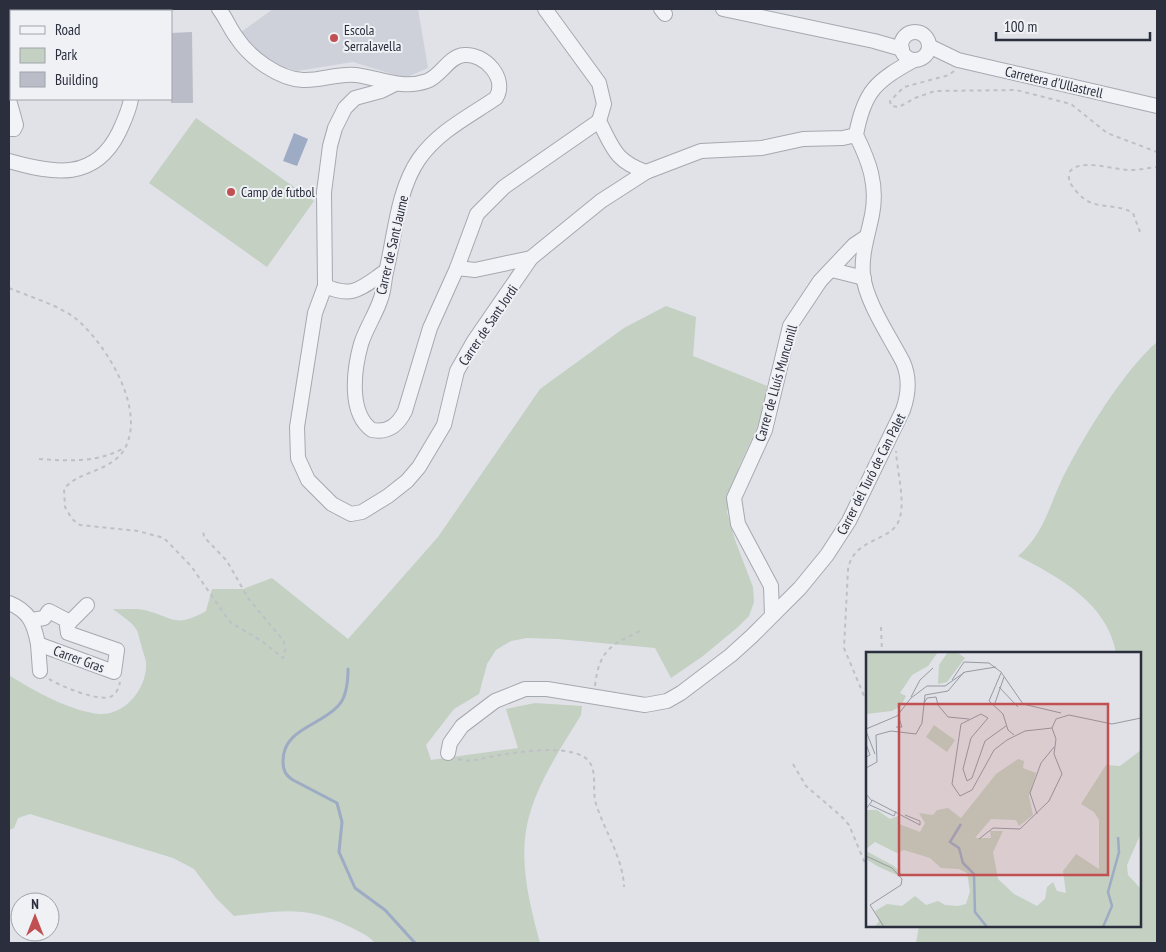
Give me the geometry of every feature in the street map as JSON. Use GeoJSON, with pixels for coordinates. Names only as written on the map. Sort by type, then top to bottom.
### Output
{"type":"FeatureCollection","features":[{"type":"Feature","properties":{"kind":"street"},"geometry":{"type":"LineString","coordinates":[[219,9],[246,50],[274,70],[288,77],[303,80],[349,74],[395,84]]}},
{"type":"Feature","properties":{"kind":"street"},"geometry":{"type":"LineString","coordinates":[[545,9],[599,83],[604,104],[600,121],[610,143],[621,160],[629,166],[646,172]]}},
{"type":"Feature","properties":{"kind":"street"},"geometry":{"type":"LineString","coordinates":[[723,9],[913,50],[893,73],[876,85],[867,96],[856,135],[871,168],[875,193],[872,217],[866,237]]}},
{"type":"Feature","properties":{"kind":"street","name":"Carretera d'Ullastrell"},"geometry":{"type":"LineString","coordinates":[[913,50],[1157,106]]}},
{"type":"Feature","properties":{"kind":"street","name":"Carrer de Sant Jaume"},"geometry":{"type":"LineString","coordinates":[[395,84],[428,81],[459,56],[466,55],[473,56],[496,72],[499,78],[500,92],[496,98],[442,134],[418,160],[404,191],[381,298],[362,343],[356,376],[359,416],[367,426],[377,431],[389,429],[396,425],[406,411],[430,328],[477,214],[489,200],[600,121]]}},
{"type":"Feature","properties":{"kind":"street","name":"Carrer de Sant Jordi"},"geometry":{"type":"LineString","coordinates":[[395,84],[381,91],[355,98],[346,108],[335,128],[330,146],[324,192],[325,286],[316,313],[297,427],[298,458],[308,480],[322,496],[340,510],[356,514],[372,507],[388,496],[407,481],[419,467],[444,425],[453,384],[462,360],[531,258],[601,201],[646,172],[702,151],[762,148],[803,139],[843,138],[856,135]]}},
{"type":"Feature","properties":{"kind":"street"},"geometry":{"type":"LineString","coordinates":[[9,100],[16,125],[14,129],[9,129]]}},
{"type":"Feature","properties":{"kind":"street"},"geometry":{"type":"LineString","coordinates":[[9,160],[47,170],[69,171],[86,167],[100,158],[111,146],[126,118],[131,100]]}},
{"type":"Feature","properties":{"kind":"street","name":"Carrer de Lluís Muncunill"},"geometry":{"type":"LineString","coordinates":[[772,615],[771,586],[738,524],[734,498],[765,430],[790,326],[820,281],[832,270],[848,250],[866,237]]}},
{"type":"Feature","properties":{"kind":"street","name":"Carrer del Turó de Can Palet"},"geometry":{"type":"LineString","coordinates":[[448,753],[450,743],[457,730],[484,708],[510,694],[535,688],[646,705],[673,698],[731,655],[800,588],[840,538],[907,399],[907,371],[869,295],[864,278],[866,237]]}},
{"type":"Feature","properties":{"kind":"street"},"geometry":{"type":"LineString","coordinates":[[456,268],[475,270],[531,258]]}},
{"type":"Feature","properties":{"kind":"street"},"geometry":{"type":"LineString","coordinates":[[832,270],[864,278]]}},
{"type":"Feature","properties":{"kind":"street"},"geometry":{"type":"LineString","coordinates":[[325,286],[339,292],[348,292],[356,290],[386,271]]}},
{"type":"Feature","properties":{"kind":"street"},"geometry":{"type":"LineString","coordinates":[[771,586],[781,589],[800,588]]}},
{"type":"Feature","properties":{"kind":"street"},"geometry":{"type":"LineString","coordinates":[[9,603],[26,612],[32,620],[44,618],[49,612],[70,622]]}},
{"type":"Feature","properties":{"kind":"street"},"geometry":{"type":"LineString","coordinates":[[87,605],[67,626],[68,633],[117,650],[114,672]]}},
{"type":"Feature","properties":{"kind":"street","name":"Carrer Gras"},"geometry":{"type":"LineString","coordinates":[[32,620],[38,644],[114,672]]}},
{"type":"Feature","properties":{"kind":"street"},"geometry":{"type":"LineString","coordinates":[[38,644],[40,671]]}},
{"type":"Feature","properties":{"kind":"path"},"geometry":{"type":"LineString","coordinates":[[954,59],[956,69],[949,75],[904,87],[890,101],[891,106],[900,107],[916,98],[935,91],[1016,90],[1071,104],[1107,133],[1157,152]]}},
{"type":"Feature","properties":{"kind":"path"},"geometry":{"type":"LineString","coordinates":[[1140,232],[1133,213],[1098,206],[1086,201],[1070,183],[1069,173],[1075,167],[1080,166],[1105,166],[1128,170],[1157,167]]}},
{"type":"Feature","properties":{"kind":"path"},"geometry":{"type":"LineString","coordinates":[[9,288],[60,309],[79,322],[96,340],[113,365],[128,401],[131,418],[129,437],[125,448],[112,462],[66,487],[63,502],[72,519],[85,527],[128,529],[164,538],[191,566],[230,622],[263,642],[283,658],[286,648],[283,640],[248,598],[226,561],[204,537],[203,529]]}},
{"type":"Feature","properties":{"kind":"path"},"geometry":{"type":"LineString","coordinates":[[39,459],[76,461],[94,459],[125,448]]}},
{"type":"Feature","properties":{"kind":"path"},"geometry":{"type":"LineString","coordinates":[[866,701],[844,648],[848,569],[851,558],[857,550],[889,532],[899,520],[902,504],[896,449]]}},
{"type":"Feature","properties":{"kind":"path"},"geometry":{"type":"LineString","coordinates":[[881,627],[882,652]]}},
{"type":"Feature","properties":{"kind":"path"},"geometry":{"type":"LineString","coordinates":[[594,698],[598,667],[608,648],[640,631]]}},
{"type":"Feature","properties":{"kind":"path"},"geometry":{"type":"LineString","coordinates":[[40,671],[58,684],[103,698],[112,696],[119,686],[122,678],[114,672]]}},
{"type":"Feature","properties":{"kind":"path"},"geometry":{"type":"LineString","coordinates":[[448,753],[464,761],[552,750],[573,752],[586,758],[592,766],[595,802],[619,861],[624,887]]}},
{"type":"Feature","properties":{"kind":"path"},"geometry":{"type":"LineString","coordinates":[[792,764],[806,786],[842,816],[866,866]]}},
{"type":"Feature","properties":{"kind":"shaded area","name":"Escola Serralavella"},"geometry":{"type":"Polygon","coordinates":[[[273,9],[418,9],[428,68],[405,78],[353,62],[297,71],[276,65],[250,45],[241,32],[273,9]]]}},
{"type":"Feature","properties":{"kind":"green space","name":"Camp de futbol"},"geometry":{"type":"Polygon","coordinates":[[[196,118],[314,201],[267,267],[149,183],[196,118]]]}},
{"type":"Feature","properties":{"kind":"green space"},"geometry":{"type":"Polygon","coordinates":[[[666,306],[696,317],[693,356],[767,386],[762,417],[739,467],[727,512],[735,540],[753,587],[754,602],[749,616],[703,656],[671,678],[655,648],[558,639],[527,638],[511,641],[496,650],[487,664],[479,694],[454,709],[426,745],[431,760],[518,748],[506,709],[535,703],[582,706],[581,715],[542,782],[527,825],[524,855],[525,870],[529,900],[540,943],[375,943],[364,934],[320,915],[280,911],[234,916],[216,898],[194,869],[173,858],[30,814],[18,818],[14,828],[9,830],[9,675],[65,705],[100,714],[110,713],[127,705],[134,698],[146,671],[146,662],[137,631],[131,623],[113,609],[140,609],[174,620],[187,619],[206,611],[212,589],[243,589],[272,578],[348,639],[438,537],[540,389],[624,328],[666,306]]]}},
{"type":"Feature","properties":{"kind":"green space"},"geometry":{"type":"Polygon","coordinates":[[[1157,342],[1157,943],[916,943],[919,927],[1141,927],[1141,652],[1116,652],[1111,636],[1103,620],[1092,606],[1065,583],[1018,556],[1040,529],[1063,477],[1105,405],[1144,354],[1157,342]]]}},
{"type":"Feature","properties":{"kind":"water"},"geometry":{"type":"Polygon","coordinates":[[[294,133],[308,139],[297,166],[283,161],[294,133]]]}},
{"type":"Feature","properties":{"kind":"building"},"geometry":{"type":"Polygon","coordinates":[[[192,32],[193,103],[171,103],[172,33],[192,32]]]}},
{"type":"Feature","properties":{"kind":"waterway"},"geometry":{"type":"LineString","coordinates":[[348,669],[346,689],[341,702],[330,713],[304,729],[289,742],[283,761],[284,770],[293,780],[337,803],[342,822],[339,852],[355,888],[385,910],[415,943]]}},
{"type":"Feature","properties":{"kind":"place","name":"Escola Serralavella"},"geometry":{"type":"Point","coordinates":[334,38]}},
{"type":"Feature","properties":{"kind":"place","name":"Camp de futbol"},"geometry":{"type":"Point","coordinates":[231,192]}}]}
